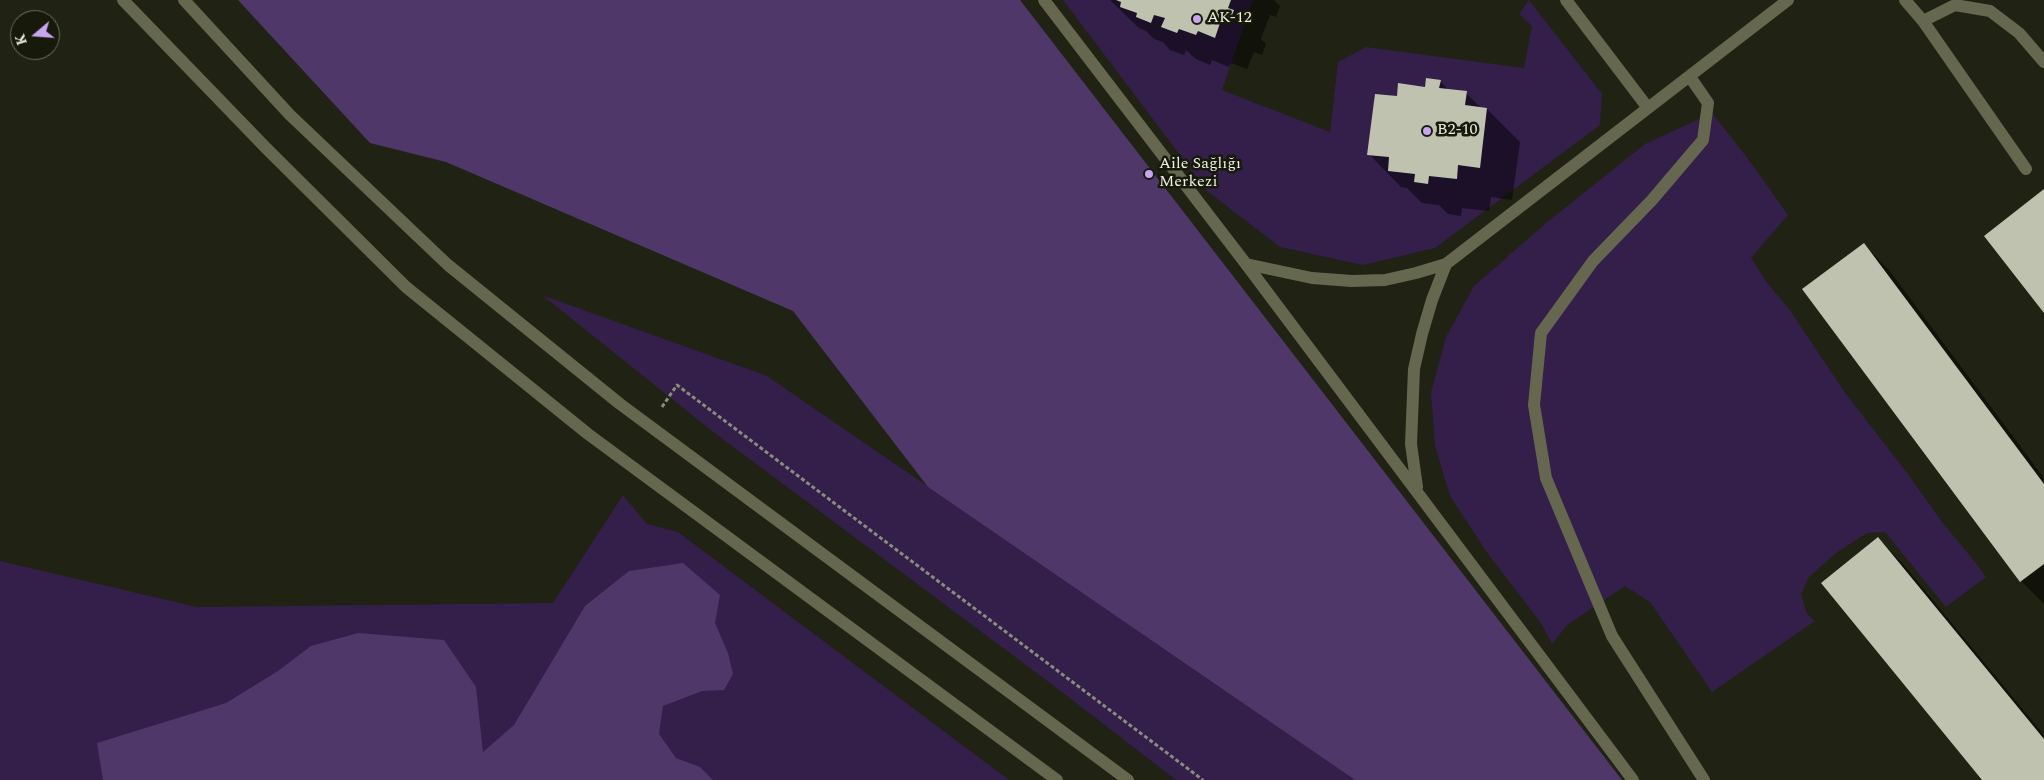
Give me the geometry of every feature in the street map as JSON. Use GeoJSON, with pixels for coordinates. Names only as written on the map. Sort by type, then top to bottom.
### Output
{"type":"FeatureCollection","features":[{"type":"Feature","properties":{"kind":"street"},"geometry":{"type":"LineString","coordinates":[[123,0],[266,148],[406,287],[588,434],[1057,780]]}},
{"type":"Feature","properties":{"kind":"street"},"geometry":{"type":"LineString","coordinates":[[184,0],[290,115],[448,265],[649,426],[1128,780]]}},
{"type":"Feature","properties":{"kind":"street"},"geometry":{"type":"LineString","coordinates":[[1044,0],[1246,264],[1633,780]]}},
{"type":"Feature","properties":{"kind":"street"},"geometry":{"type":"LineString","coordinates":[[1566,0],[1648,108]]}},
{"type":"Feature","properties":{"kind":"street"},"geometry":{"type":"LineString","coordinates":[[1246,264],[1312,278],[1352,281],[1385,280],[1446,264],[1788,0]]}},
{"type":"Feature","properties":{"kind":"street"},"geometry":{"type":"LineString","coordinates":[[1905,0],[1923,21],[2026,169]]}},
{"type":"Feature","properties":{"kind":"street"},"geometry":{"type":"LineString","coordinates":[[1923,21],[1954,5],[1990,11],[2019,33],[2044,62]]}},
{"type":"Feature","properties":{"kind":"street"},"geometry":{"type":"LineString","coordinates":[[1690,77],[1708,103],[1703,140],[1652,200],[1593,261],[1541,333],[1534,405],[1546,478],[1612,636],[1704,780]]}},
{"type":"Feature","properties":{"kind":"street"},"geometry":{"type":"LineString","coordinates":[[1418,492],[1411,444],[1414,369],[1427,317],[1446,264]]}},
{"type":"Feature","properties":{"kind":"path"},"geometry":{"type":"LineString","coordinates":[[649,426],[677,385],[1203,780]]}},
{"type":"Feature","properties":{"kind":"shaded area"},"geometry":{"type":"Polygon","coordinates":[[[238,0],[1020,0],[1622,780],[1355,780],[928,487],[793,311],[446,162],[370,143],[238,0]]]}},
{"type":"Feature","properties":{"kind":"shaded area"},"geometry":{"type":"Polygon","coordinates":[[[1063,0],[1253,0],[1222,90],[1330,132],[1338,62],[1366,47],[1524,68],[1532,26],[1519,14],[1529,0],[1602,94],[1600,125],[1435,248],[1363,265],[1280,247],[1207,191],[1063,0]]]}},
{"type":"Feature","properties":{"kind":"shaded area"},"geometry":{"type":"Polygon","coordinates":[[[1712,113],[1749,160],[1788,215],[1751,258],[1768,284],[1789,309],[1846,394],[1908,474],[1942,522],[1986,577],[1946,607],[1885,532],[1867,533],[1836,553],[1809,577],[1801,594],[1807,614],[1815,621],[1712,692],[1650,602],[1625,586],[1567,625],[1552,644],[1541,623],[1488,554],[1450,496],[1435,446],[1431,392],[1446,337],[1474,286],[1546,223],[1645,144],[1712,113]]]}},
{"type":"Feature","properties":{"kind":"shaded area"},"geometry":{"type":"Polygon","coordinates":[[[542,295],[767,376],[1355,780],[1176,780],[1054,686],[712,431],[542,295]]]}},
{"type":"Feature","properties":{"kind":"shaded area"},"geometry":{"type":"Polygon","coordinates":[[[623,495],[647,524],[678,532],[1009,780],[0,780],[0,561],[197,607],[553,603],[623,495]]]}},
{"type":"Feature","properties":{"kind":"shaded area"},"geometry":{"type":"Polygon","coordinates":[[[683,563],[720,595],[715,623],[728,653],[733,674],[724,690],[702,691],[663,706],[659,734],[676,758],[700,767],[713,780],[103,780],[97,743],[226,703],[278,671],[311,646],[358,633],[444,640],[476,687],[483,752],[514,725],[585,606],[629,571],[683,563]]]}},
{"type":"Feature","properties":{"kind":"building","name":"AK-12"},"geometry":{"type":"Polygon","coordinates":[[[1116,0],[1231,0],[1228,8],[1234,10],[1229,23],[1221,20],[1215,38],[1198,31],[1196,35],[1179,29],[1177,33],[1161,27],[1165,18],[1154,15],[1151,23],[1136,17],[1137,13],[1120,7],[1121,2],[1116,0]]]}},
{"type":"Feature","properties":{"kind":"building","name":"B2-10"},"geometry":{"type":"Polygon","coordinates":[[[1426,78],[1441,80],[1439,88],[1467,91],[1465,105],[1487,108],[1480,168],[1458,165],[1457,179],[1429,176],[1428,184],[1414,182],[1415,174],[1388,171],[1389,157],[1367,155],[1375,94],[1397,96],[1398,83],[1425,87],[1426,78]]]}},
{"type":"Feature","properties":{"kind":"building"},"geometry":{"type":"Polygon","coordinates":[[[2044,189],[2044,313],[1984,236],[2044,189]]]}},
{"type":"Feature","properties":{"kind":"building"},"geometry":{"type":"Polygon","coordinates":[[[1864,243],[2044,484],[2044,564],[2020,582],[1802,289],[1864,243]]]}},
{"type":"Feature","properties":{"kind":"building"},"geometry":{"type":"Polygon","coordinates":[[[1878,537],[2044,739],[2044,780],[1982,780],[1821,583],[1878,537]]]}},
{"type":"Feature","properties":{"kind":"place","name":"AK-12"},"geometry":{"type":"Point","coordinates":[1197,19]}},
{"type":"Feature","properties":{"kind":"place","name":"B2-10"},"geometry":{"type":"Point","coordinates":[1427,131]}},
{"type":"Feature","properties":{"kind":"place","name":"Aile Sağlığı Merkezi"},"geometry":{"type":"Point","coordinates":[1149,174]}}]}
